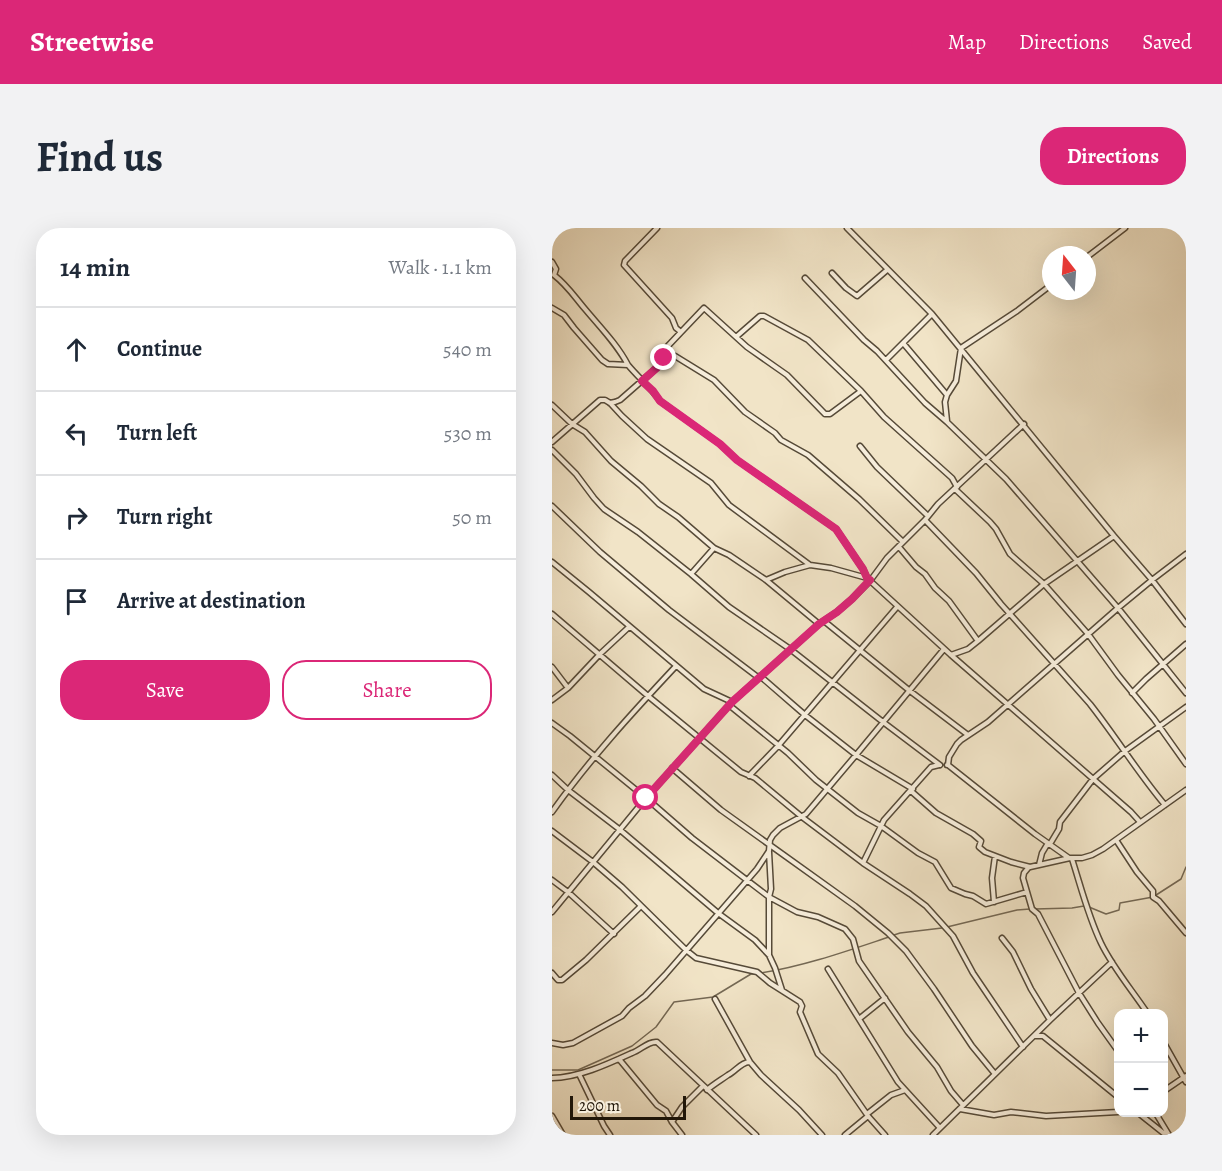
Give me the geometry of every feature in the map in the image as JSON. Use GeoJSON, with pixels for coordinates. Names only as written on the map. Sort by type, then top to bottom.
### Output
{"type":"FeatureCollection","features":[{"type":"Feature","properties":{"kind":"street"},"geometry":{"type":"LineString","coordinates":[[657,228],[624,266],[672,318],[681,332]]}},
{"type":"Feature","properties":{"kind":"street"},"geometry":{"type":"LineString","coordinates":[[847,228],[932,314],[1186,624]]}},
{"type":"Feature","properties":{"kind":"street"},"geometry":{"type":"LineString","coordinates":[[1096,249],[1125,228]]}},
{"type":"Feature","properties":{"kind":"street"},"geometry":{"type":"LineString","coordinates":[[552,262],[556,270],[554,275],[565,284],[609,337],[628,365],[660,401],[720,444],[737,460],[836,529],[868,579],[897,607],[1140,822]]}},
{"type":"Feature","properties":{"kind":"street"},"geometry":{"type":"LineString","coordinates":[[832,273],[857,296],[887,270]]}},
{"type":"Feature","properties":{"kind":"street"},"geometry":{"type":"LineString","coordinates":[[805,278],[925,403],[1006,479],[1118,608],[1186,693]]}},
{"type":"Feature","properties":{"kind":"street"},"geometry":{"type":"LineString","coordinates":[[947,422],[945,402],[956,381],[961,348],[1042,292]]}},
{"type":"Feature","properties":{"kind":"street"},"geometry":{"type":"LineString","coordinates":[[610,403],[620,400],[661,364],[665,349],[704,308],[747,347],[787,375],[825,414],[830,414],[861,392]]}},
{"type":"Feature","properties":{"kind":"street"},"geometry":{"type":"LineString","coordinates":[[552,309],[564,315],[602,360],[608,364],[628,365]]}},
{"type":"Feature","properties":{"kind":"street"},"geometry":{"type":"LineString","coordinates":[[886,360],[932,314]]}},
{"type":"Feature","properties":{"kind":"street"},"geometry":{"type":"LineString","coordinates":[[736,337],[760,316],[768,317],[808,340],[884,417],[952,478],[956,488],[996,529],[1010,554],[1044,584],[1088,634],[1186,764]]}},
{"type":"Feature","properties":{"kind":"street"},"geometry":{"type":"LineString","coordinates":[[903,343],[947,395]]}},
{"type":"Feature","properties":{"kind":"street"},"geometry":{"type":"LineString","coordinates":[[664,358],[675,356],[714,380],[745,412],[785,443],[814,460],[859,499],[903,542]]}},
{"type":"Feature","properties":{"kind":"street"},"geometry":{"type":"LineString","coordinates":[[552,442],[600,400],[605,400],[647,439],[711,483],[729,506],[810,565]]}},
{"type":"Feature","properties":{"kind":"street"},"geometry":{"type":"LineString","coordinates":[[552,405],[572,424],[585,432],[611,461],[659,504],[714,548],[729,555],[766,580],[819,624]]}},
{"type":"Feature","properties":{"kind":"street"},"geometry":{"type":"LineString","coordinates":[[552,912],[619,829],[730,703],[819,624],[852,599],[887,558],[926,518],[1024,424]]}},
{"type":"Feature","properties":{"kind":"street"},"geometry":{"type":"LineString","coordinates":[[860,446],[1090,704],[1146,783],[1165,805]]}},
{"type":"Feature","properties":{"kind":"street"},"geometry":{"type":"LineString","coordinates":[[552,450],[576,474],[604,509],[638,532],[729,607],[790,649],[940,765]]}},
{"type":"Feature","properties":{"kind":"street"},"geometry":{"type":"LineString","coordinates":[[952,478],[964,480]]}},
{"type":"Feature","properties":{"kind":"street"},"geometry":{"type":"LineString","coordinates":[[552,506],[600,552],[669,610],[760,677],[856,756],[912,790],[936,813],[973,834],[981,841],[980,848],[994,856],[1030,867],[1092,855],[1186,790]]}},
{"type":"Feature","properties":{"kind":"street"},"geometry":{"type":"LineString","coordinates":[[951,655],[968,649],[1011,615],[1044,584],[1114,536]]}},
{"type":"Feature","properties":{"kind":"street"},"geometry":{"type":"LineString","coordinates":[[898,547],[949,601],[978,641]]}},
{"type":"Feature","properties":{"kind":"street"},"geometry":{"type":"LineString","coordinates":[[691,574],[714,548]]}},
{"type":"Feature","properties":{"kind":"street"},"geometry":{"type":"LineString","coordinates":[[948,765],[949,758],[957,744],[988,722],[1118,608],[1186,554]]}},
{"type":"Feature","properties":{"kind":"street"},"geometry":{"type":"LineString","coordinates":[[552,562],[704,689],[730,703],[816,780],[858,813],[935,862],[951,888],[973,896],[984,904],[1027,892]]}},
{"type":"Feature","properties":{"kind":"street"},"geometry":{"type":"LineString","coordinates":[[766,580],[810,565],[831,568],[868,579]]}},
{"type":"Feature","properties":{"kind":"street"},"geometry":{"type":"LineString","coordinates":[[749,776],[778,746],[897,607]]}},
{"type":"Feature","properties":{"kind":"street"},"geometry":{"type":"LineString","coordinates":[[552,614],[741,772],[755,778],[863,863],[926,906],[953,936],[973,974],[1023,1047]]}},
{"type":"Feature","properties":{"kind":"street"},"geometry":{"type":"LineString","coordinates":[[824,621],[968,735]]}},
{"type":"Feature","properties":{"kind":"street"},"geometry":{"type":"LineString","coordinates":[[552,700],[568,688],[629,627]]}},
{"type":"Feature","properties":{"kind":"street"},"geometry":{"type":"LineString","coordinates":[[1132,693],[1186,645]]}},
{"type":"Feature","properties":{"kind":"street"},"geometry":{"type":"LineString","coordinates":[[769,955],[771,889],[769,845],[773,835],[780,828],[802,817],[828,789],[944,649]]}},
{"type":"Feature","properties":{"kind":"street"},"geometry":{"type":"LineString","coordinates":[[552,812],[595,757],[676,666]]}},
{"type":"Feature","properties":{"kind":"street"},"geometry":{"type":"LineString","coordinates":[[552,667],[568,688]]}},
{"type":"Feature","properties":{"kind":"street"},"geometry":{"type":"LineString","coordinates":[[1038,865],[1042,853],[1059,829],[1060,822],[1093,779],[1125,751],[1186,707]]}},
{"type":"Feature","properties":{"kind":"street"},"geometry":{"type":"LineString","coordinates":[[552,723],[746,881],[797,912],[818,917],[845,928],[853,939],[860,961],[908,1032],[937,1067],[951,1091],[963,1105]]}},
{"type":"Feature","properties":{"kind":"street"},"geometry":{"type":"LineString","coordinates":[[863,863],[884,820],[932,767],[948,765],[1017,820],[1071,859],[1085,906],[1102,946],[1144,1009]]}},
{"type":"Feature","properties":{"kind":"street"},"geometry":{"type":"LineString","coordinates":[[672,768],[721,810],[855,906],[888,933],[906,951],[972,1046],[995,1074]]}},
{"type":"Feature","properties":{"kind":"street"},"geometry":{"type":"LineString","coordinates":[[552,775],[718,913],[755,940],[769,955],[782,991]]}},
{"type":"Feature","properties":{"kind":"street"},"geometry":{"type":"LineString","coordinates":[[552,831],[593,862],[696,958],[758,972],[770,983],[800,1002],[802,1006],[800,1012],[818,1054],[837,1073],[867,1115],[885,1135]]}},
{"type":"Feature","properties":{"kind":"street"},"geometry":{"type":"LineString","coordinates":[[1116,840],[1153,891],[1153,897],[1186,933]]}},
{"type":"Feature","properties":{"kind":"street"},"geometry":{"type":"LineString","coordinates":[[552,1043],[563,1045],[573,1043],[622,1016],[634,1003],[649,993],[757,869],[769,852]]}},
{"type":"Feature","properties":{"kind":"street"},"geometry":{"type":"LineString","coordinates":[[994,856],[992,878],[994,902]]}},
{"type":"Feature","properties":{"kind":"street"},"geometry":{"type":"LineString","coordinates":[[1030,867],[1024,873],[1023,878],[1032,909],[1038,914],[1079,993],[1114,1045]]}},
{"type":"Feature","properties":{"kind":"street"},"geometry":{"type":"LineString","coordinates":[[552,880],[614,934]]}},
{"type":"Feature","properties":{"kind":"street"},"geometry":{"type":"LineString","coordinates":[[552,973],[558,980],[561,980],[586,960],[641,906]]}},
{"type":"Feature","properties":{"kind":"street"},"geometry":{"type":"LineString","coordinates":[[1002,938],[1013,952],[1031,989],[1050,1020]]}},
{"type":"Feature","properties":{"kind":"street"},"geometry":{"type":"LineString","coordinates":[[933,1135],[1050,1020],[1112,963]]}},
{"type":"Feature","properties":{"kind":"street"},"geometry":{"type":"LineString","coordinates":[[828,969],[898,1082],[940,1128]]}},
{"type":"Feature","properties":{"kind":"street"},"geometry":{"type":"LineString","coordinates":[[859,1019],[885,998]]}},
{"type":"Feature","properties":{"kind":"street"},"geometry":{"type":"LineString","coordinates":[[715,999],[750,1062],[800,1110],[822,1135]]}},
{"type":"Feature","properties":{"kind":"street"},"geometry":{"type":"LineString","coordinates":[[1042,1029],[1042,1036]]}},
{"type":"Feature","properties":{"kind":"street"},"geometry":{"type":"LineString","coordinates":[[1035,1036],[1042,1036],[1114,1093]]}},
{"type":"Feature","properties":{"kind":"street"},"geometry":{"type":"LineString","coordinates":[[552,1078],[579,1074],[639,1050],[651,1041],[657,1042],[756,1135]]}},
{"type":"Feature","properties":{"kind":"street"},"geometry":{"type":"LineString","coordinates":[[1168,1049],[1185,1079],[1168,1089]]}},
{"type":"Feature","properties":{"kind":"street"},"geometry":{"type":"LineString","coordinates":[[619,1059],[657,1105],[666,1111],[682,1135]]}},
{"type":"Feature","properties":{"kind":"street"},"geometry":{"type":"LineString","coordinates":[[672,1122],[684,1105],[705,1088],[726,1077],[741,1064],[750,1062]]}},
{"type":"Feature","properties":{"kind":"street"},"geometry":{"type":"LineString","coordinates":[[579,1074],[610,1135]]}},
{"type":"Feature","properties":{"kind":"street"},"geometry":{"type":"LineString","coordinates":[[891,1095],[898,1082]]}},
{"type":"Feature","properties":{"kind":"street"},"geometry":{"type":"LineString","coordinates":[[845,1135],[891,1095],[905,1090]]}},
{"type":"Feature","properties":{"kind":"street"},"geometry":{"type":"LineString","coordinates":[[959,1109],[994,1115],[1011,1112],[1046,1116],[1114,1112]]}},
{"type":"Feature","properties":{"kind":"street"},"geometry":{"type":"LineString","coordinates":[[552,1116],[563,1135]]}},
{"type":"Feature","properties":{"kind":"street"},"geometry":{"type":"LineString","coordinates":[[1143,1117],[1168,1135]]}},
{"type":"Feature","properties":{"kind":"street"},"geometry":{"type":"LineString","coordinates":[[1157,1117],[1168,1135]]}},
{"type":"Feature","properties":{"kind":"waterway"},"geometry":{"type":"LineString","coordinates":[[1089,907],[1106,914],[1119,910],[1120,903],[1153,897],[1181,879],[1186,867]]}},
{"type":"Feature","properties":{"kind":"waterway"},"geometry":{"type":"LineString","coordinates":[[1035,909],[1084,906]]}},
{"type":"Feature","properties":{"kind":"waterway"},"geometry":{"type":"LineString","coordinates":[[947,927],[1030,909]]}},
{"type":"Feature","properties":{"kind":"waterway"},"geometry":{"type":"LineString","coordinates":[[894,935],[942,928]]}},
{"type":"Feature","properties":{"kind":"waterway"},"geometry":{"type":"LineString","coordinates":[[761,973],[810,962],[889,937]]}},
{"type":"Feature","properties":{"kind":"waterway"},"geometry":{"type":"LineString","coordinates":[[552,1070],[578,1070],[632,1046],[656,1027],[674,1002],[713,997],[751,974],[757,974]]}},
{"type":"Feature","properties":{"kind":"route"},"geometry":{"type":"LineString","coordinates":[[646,798],[732,702],[819,624],[852,599],[870,580],[836,529],[737,460],[720,444],[660,401],[642,381],[661,364],[664,358]]}}]}
